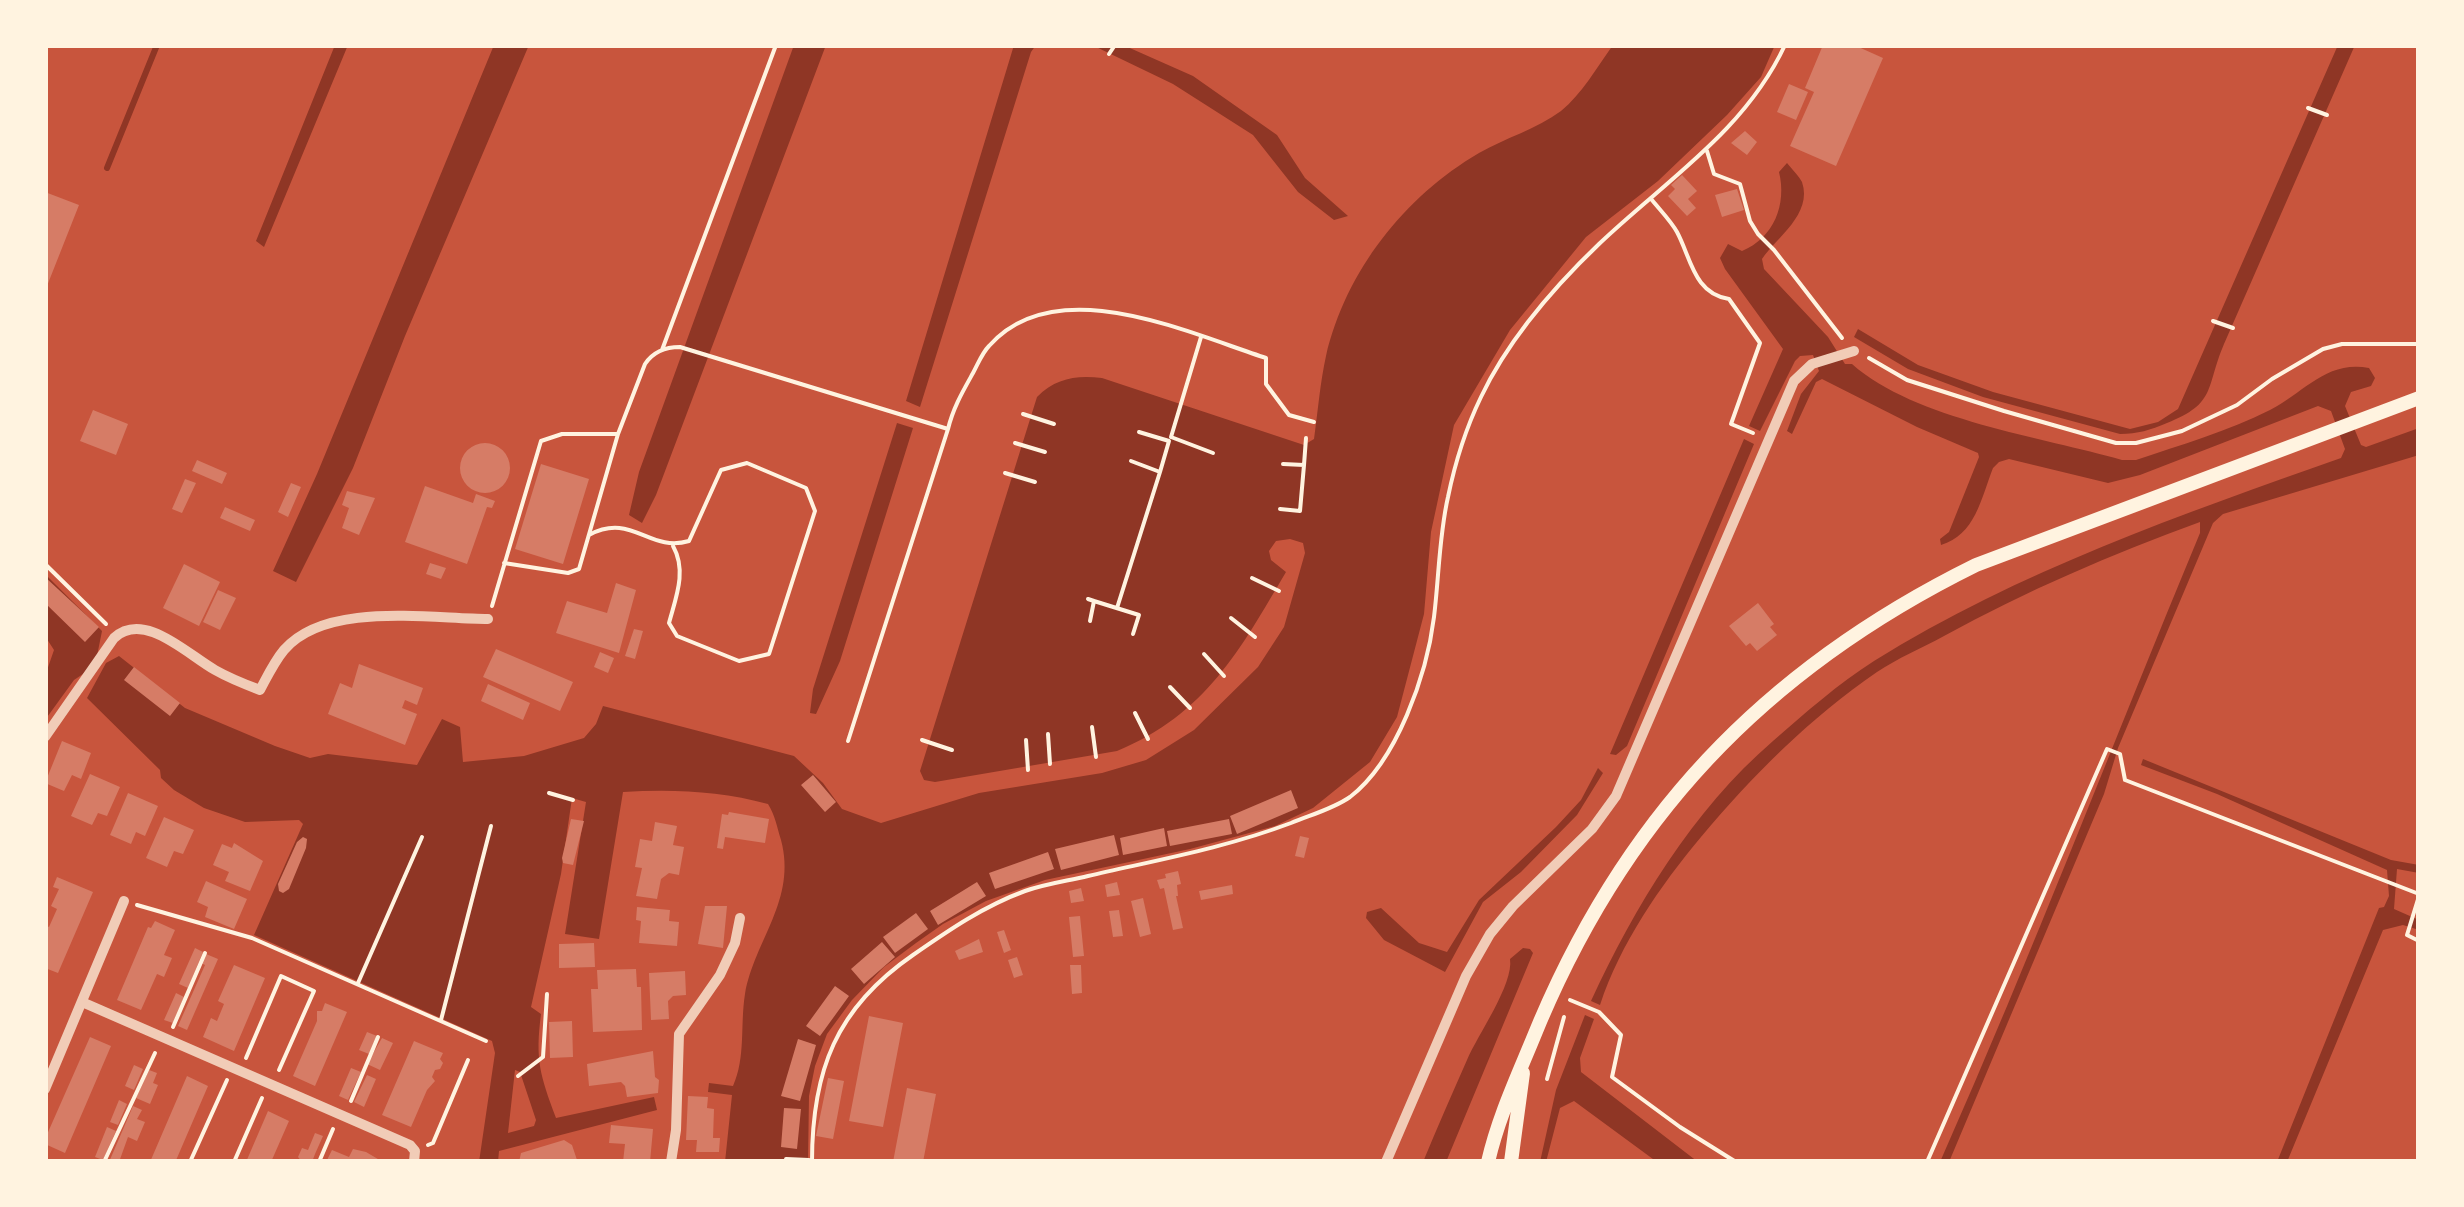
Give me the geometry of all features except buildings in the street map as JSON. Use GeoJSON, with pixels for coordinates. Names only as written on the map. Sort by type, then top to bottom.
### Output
{"type":"FeatureCollection","features":[{"type":"Feature","properties":{"kind":"main road"},"geometry":{"type":"LineString","coordinates":[[1488,1162],[1498,1119],[1552,991],[1632,850],[1712,752],[1798,673],[1922,591],[1976,564],[2419,398]]}},
{"type":"Feature","properties":{"kind":"main road"},"geometry":{"type":"LineString","coordinates":[[1511,1162],[1525,1058]]}},
{"type":"Feature","properties":{"kind":"street"},"geometry":{"type":"LineString","coordinates":[[1386,1162],[1466,976],[1490,934],[1513,906],[1592,829],[1616,796],[1794,381],[1812,364],[1848,352]]}},
{"type":"Feature","properties":{"kind":"street"},"geometry":{"type":"LineString","coordinates":[[45,737],[117,634],[135,628],[156,634],[214,670],[260,690],[294,640],[339,620],[378,616],[488,618]]}},
{"type":"Feature","properties":{"kind":"street"},"geometry":{"type":"LineString","coordinates":[[45,1089],[124,901]]}},
{"type":"Feature","properties":{"kind":"street"},"geometry":{"type":"LineString","coordinates":[[671,1162],[679,1034],[720,975],[735,942],[740,918]]}},
{"type":"Feature","properties":{"kind":"street"},"geometry":{"type":"LineString","coordinates":[[82,1002],[410,1146],[414,1157]]}},
{"type":"Feature","properties":{"kind":"path"},"geometry":{"type":"LineString","coordinates":[[662,351],[776,45]]}},
{"type":"Feature","properties":{"kind":"path"},"geometry":{"type":"LineString","coordinates":[[1110,54],[1115,45]]}},
{"type":"Feature","properties":{"kind":"path"},"geometry":{"type":"LineString","coordinates":[[786,1159],[810,1161],[814,1116],[829,1049],[858,1004],[906,959],[958,924],[1029,890],[1233,844],[1350,797],[1374,773],[1392,746],[1420,680],[1434,621],[1447,500],[1481,396],[1521,330],[1598,245],[1704,153],[1771,74],[1785,45]]}},
{"type":"Feature","properties":{"kind":"path"},"geometry":{"type":"LineString","coordinates":[[2308,108],[2327,115]]}},
{"type":"Feature","properties":{"kind":"path"},"geometry":{"type":"LineString","coordinates":[[1704,153],[1714,174],[1740,184],[1750,222],[1804,286],[1848,352],[1907,380],[2116,443],[2156,440],[2206,420],[2323,350],[2342,344],[2419,344]]}},
{"type":"Feature","properties":{"kind":"path"},"geometry":{"type":"LineString","coordinates":[[1652,200],[1677,231],[1694,276],[1718,298],[1729,299],[1760,343],[1731,424],[1756,434],[1769,434]]}},
{"type":"Feature","properties":{"kind":"path"},"geometry":{"type":"LineString","coordinates":[[848,741],[960,394],[988,346],[1012,328],[1051,312],[1081,310],[1147,319],[1266,358],[1266,384],[1289,415],[1314,422]]}},
{"type":"Feature","properties":{"kind":"path"},"geometry":{"type":"LineString","coordinates":[[2214,321],[2233,328]]}},
{"type":"Feature","properties":{"kind":"path"},"geometry":{"type":"LineString","coordinates":[[1117,608],[1201,337]]}},
{"type":"Feature","properties":{"kind":"path"},"geometry":{"type":"LineString","coordinates":[[504,563],[568,573],[579,569],[618,434],[645,364],[651,355],[662,351],[680,346],[948,429]]}},
{"type":"Feature","properties":{"kind":"path"},"geometry":{"type":"LineString","coordinates":[[1024,414],[1054,424]]}},
{"type":"Feature","properties":{"kind":"path"},"geometry":{"type":"LineString","coordinates":[[1139,432],[1213,453]]}},
{"type":"Feature","properties":{"kind":"path"},"geometry":{"type":"LineString","coordinates":[[488,618],[540,441],[562,434],[618,434]]}},
{"type":"Feature","properties":{"kind":"path"},"geometry":{"type":"LineString","coordinates":[[1280,508],[1300,512],[1306,438]]}},
{"type":"Feature","properties":{"kind":"path"},"geometry":{"type":"LineString","coordinates":[[1015,442],[1045,452]]}},
{"type":"Feature","properties":{"kind":"path"},"geometry":{"type":"LineString","coordinates":[[1131,461],[1160,472]]}},
{"type":"Feature","properties":{"kind":"path"},"geometry":{"type":"LineString","coordinates":[[589,535],[604,527],[620,527],[673,546],[688,542],[722,470],[747,463],[806,488],[815,511],[768,654],[739,661],[678,636],[669,623],[680,586],[680,559],[673,546]]}},
{"type":"Feature","properties":{"kind":"path"},"geometry":{"type":"LineString","coordinates":[[1283,464],[1304,465]]}},
{"type":"Feature","properties":{"kind":"path"},"geometry":{"type":"LineString","coordinates":[[1005,473],[1035,482]]}},
{"type":"Feature","properties":{"kind":"path"},"geometry":{"type":"LineString","coordinates":[[45,564],[117,634]]}},
{"type":"Feature","properties":{"kind":"path"},"geometry":{"type":"LineString","coordinates":[[1252,578],[1280,591]]}},
{"type":"Feature","properties":{"kind":"path"},"geometry":{"type":"LineString","coordinates":[[1090,621],[1091,600],[1147,617]]}},
{"type":"Feature","properties":{"kind":"path"},"geometry":{"type":"LineString","coordinates":[[1134,634],[1139,615]]}},
{"type":"Feature","properties":{"kind":"path"},"geometry":{"type":"LineString","coordinates":[[1230,618],[1254,636]]}},
{"type":"Feature","properties":{"kind":"path"},"geometry":{"type":"LineString","coordinates":[[1204,654],[1224,676]]}},
{"type":"Feature","properties":{"kind":"path"},"geometry":{"type":"LineString","coordinates":[[1170,687],[1190,708]]}},
{"type":"Feature","properties":{"kind":"path"},"geometry":{"type":"LineString","coordinates":[[1135,713],[1148,739]]}},
{"type":"Feature","properties":{"kind":"path"},"geometry":{"type":"LineString","coordinates":[[1092,728],[1096,756]]}},
{"type":"Feature","properties":{"kind":"path"},"geometry":{"type":"LineString","coordinates":[[1048,734],[1050,764]]}},
{"type":"Feature","properties":{"kind":"path"},"geometry":{"type":"LineString","coordinates":[[922,740],[952,750]]}},
{"type":"Feature","properties":{"kind":"path"},"geometry":{"type":"LineString","coordinates":[[1026,740],[1028,770]]}},
{"type":"Feature","properties":{"kind":"path"},"geometry":{"type":"LineString","coordinates":[[1928,1162],[2106,748],[2120,754],[2124,780],[2419,895],[2407,935],[2419,941]]}},
{"type":"Feature","properties":{"kind":"path"},"geometry":{"type":"LineString","coordinates":[[549,793],[573,800]]}},
{"type":"Feature","properties":{"kind":"path"},"geometry":{"type":"LineString","coordinates":[[441,1022],[491,826]]}},
{"type":"Feature","properties":{"kind":"path"},"geometry":{"type":"LineString","coordinates":[[357,985],[422,836]]}},
{"type":"Feature","properties":{"kind":"path"},"geometry":{"type":"LineString","coordinates":[[124,901],[252,938],[486,1041]]}},
{"type":"Feature","properties":{"kind":"path"},"geometry":{"type":"LineString","coordinates":[[104,1162],[204,952]]}},
{"type":"Feature","properties":{"kind":"path"},"geometry":{"type":"LineString","coordinates":[[190,1162],[281,976],[314,991],[234,1162]]}},
{"type":"Feature","properties":{"kind":"path"},"geometry":{"type":"LineString","coordinates":[[518,1076],[542,1057],[547,994]]}},
{"type":"Feature","properties":{"kind":"path"},"geometry":{"type":"LineString","coordinates":[[1547,1080],[1569,999],[1598,1012],[1621,1035],[1612,1077],[1736,1162]]}},
{"type":"Feature","properties":{"kind":"path"},"geometry":{"type":"LineString","coordinates":[[319,1162],[378,1036]]}},
{"type":"Feature","properties":{"kind":"path"},"geometry":{"type":"LineString","coordinates":[[414,1157],[433,1143],[468,1060]]}},
{"type":"Feature","properties":{"kind":"shaded area"},"geometry":{"type":"Polygon","coordinates":[[[335,45],[348,45],[264,247],[256,241],[335,45]]]}},
{"type":"Feature","properties":{"kind":"shaded area"},"geometry":{"type":"Polygon","coordinates":[[[494,45],[529,45],[353,468],[296,582],[273,571],[494,45]]]}},
{"type":"Feature","properties":{"kind":"shaded area"},"geometry":{"type":"Polygon","coordinates":[[[794,45],[826,45],[656,495],[642,523],[629,515],[639,472],[794,45]]]}},
{"type":"Feature","properties":{"kind":"shaded area"},"geometry":{"type":"Polygon","coordinates":[[[1014,45],[1036,45],[920,407],[906,401],[1014,45]]]}},
{"type":"Feature","properties":{"kind":"shaded area"},"geometry":{"type":"Polygon","coordinates":[[[1092,45],[1123,45],[1193,76],[1277,135],[1305,178],[1348,216],[1334,220],[1298,192],[1253,135],[1173,84],[1092,45]]]}},
{"type":"Feature","properties":{"kind":"shaded area"},"geometry":{"type":"Polygon","coordinates":[[[1613,45],[1775,45],[1761,77],[1727,115],[1658,181],[1586,237],[1510,330],[1454,425],[1431,532],[1424,614],[1397,717],[1370,762],[1313,808],[1275,826],[1045,880],[986,901],[916,943],[884,967],[827,1034],[809,1096],[808,1162],[725,1162],[732,1095],[708,1092],[709,1083],[733,1086],[737,1075],[745,994],[784,882],[781,840],[768,804],[696,792],[623,792],[599,939],[565,934],[586,802],[572,798],[561,874],[531,1007],[541,1014],[539,1056],[543,1078],[556,1118],[654,1097],[657,1110],[499,1151],[498,1162],[479,1162],[495,1053],[492,1041],[254,935],[303,824],[299,820],[245,822],[204,808],[161,778],[160,770],[87,698],[106,663],[119,656],[185,708],[275,746],[310,758],[328,754],[417,765],[442,719],[460,727],[463,762],[524,756],[584,738],[596,724],[603,706],[794,756],[823,783],[842,809],[881,823],[979,793],[1102,773],[1146,760],[1194,730],[1258,667],[1284,627],[1305,553],[1303,543],[1290,539],[1276,541],[1269,551],[1271,560],[1286,572],[1253,628],[1197,699],[1148,736],[1117,751],[935,782],[924,780],[920,771],[1037,397],[1067,379],[1102,378],[1304,445],[1314,439],[1324,366],[1335,325],[1363,266],[1382,239],[1426,191],[1452,171],[1561,111],[1613,45]],[[515,1070],[508,1133],[534,1126],[536,1120],[520,1072],[515,1070]]]}},
{"type":"Feature","properties":{"kind":"shaded area"},"geometry":{"type":"Polygon","coordinates":[[[2338,45],[2355,45],[2224,344],[2207,393],[2183,416],[2149,430],[2120,434],[1983,397],[1908,369],[1854,337],[1858,329],[1918,365],[1993,392],[2130,429],[2158,422],[2178,409],[2338,45]]]}},
{"type":"Feature","properties":{"kind":"shaded area"},"geometry":{"type":"Polygon","coordinates":[[[1787,163],[1802,182],[1802,205],[1791,225],[1762,259],[1764,269],[1828,337],[1845,364],[1852,364],[1910,399],[1981,424],[2122,460],[2136,460],[2238,425],[2270,410],[2328,373],[2354,367],[2369,368],[2375,378],[2371,386],[2351,392],[2345,406],[2361,445],[2366,447],[2419,428],[2419,455],[2223,514],[2213,523],[1949,1162],[1940,1162],[2040,927],[2200,533],[2200,522],[2102,560],[2006,604],[1885,667],[1829,708],[1762,770],[1686,856],[1630,938],[1600,1005],[1591,1001],[1627,930],[1691,829],[1744,768],[1861,670],[1929,629],[2043,572],[2162,523],[2341,458],[2345,449],[2331,411],[2318,406],[2140,475],[2108,483],[2009,459],[1993,468],[1980,503],[1962,533],[1941,545],[1940,539],[1949,532],[1978,453],[1822,379],[1816,382],[1792,434],[1787,431],[1801,394],[1819,371],[1813,355],[1800,356],[1795,361],[1760,431],[1749,426],[1783,349],[1720,258],[1728,244],[1742,251],[1770,229],[1781,196],[1779,172],[1787,163]]]}},
{"type":"Feature","properties":{"kind":"shaded area"},"geometry":{"type":"Polygon","coordinates":[[[897,423],[913,428],[840,661],[816,714],[810,713],[813,689],[897,423]]]}},
{"type":"Feature","properties":{"kind":"shaded area"},"geometry":{"type":"Polygon","coordinates":[[[1744,439],[1754,444],[1627,746],[1616,755],[1610,754],[1744,439]]]}},
{"type":"Feature","properties":{"kind":"shaded area"},"geometry":{"type":"Polygon","coordinates":[[[45,574],[102,631],[97,656],[45,720],[45,676],[54,650],[45,636],[45,574]]]}},
{"type":"Feature","properties":{"kind":"shaded area"},"geometry":{"type":"Polygon","coordinates":[[[2143,759],[2391,860],[2419,865],[2419,873],[2397,869],[2394,909],[2419,920],[2419,930],[2403,925],[2383,930],[2287,1162],[2277,1162],[2379,908],[2384,907],[2389,896],[2387,870],[2217,794],[2141,765],[2143,759]]]}},
{"type":"Feature","properties":{"kind":"shaded area"},"geometry":{"type":"Polygon","coordinates":[[[1598,768],[1603,773],[1577,815],[1521,872],[1483,902],[1445,972],[1384,940],[1366,918],[1367,912],[1381,908],[1419,943],[1447,952],[1479,900],[1581,800],[1598,768]]]}},
{"type":"Feature","properties":{"kind":"shaded area"},"geometry":{"type":"Polygon","coordinates":[[[1523,948],[1533,953],[1446,1162],[1423,1162],[1467,1060],[1501,996],[1510,959],[1523,948]]]}},
{"type":"Feature","properties":{"kind":"shaded area"},"geometry":{"type":"Polygon","coordinates":[[[1585,1015],[1594,1019],[1580,1058],[1581,1072],[1698,1162],[1657,1162],[1574,1101],[1560,1108],[1546,1162],[1540,1162],[1556,1090],[1585,1015]]]}},
{"type":"Feature","properties":{"kind":"waterway"},"geometry":{"type":"LineString","coordinates":[[107,168],[157,45]]}}]}
